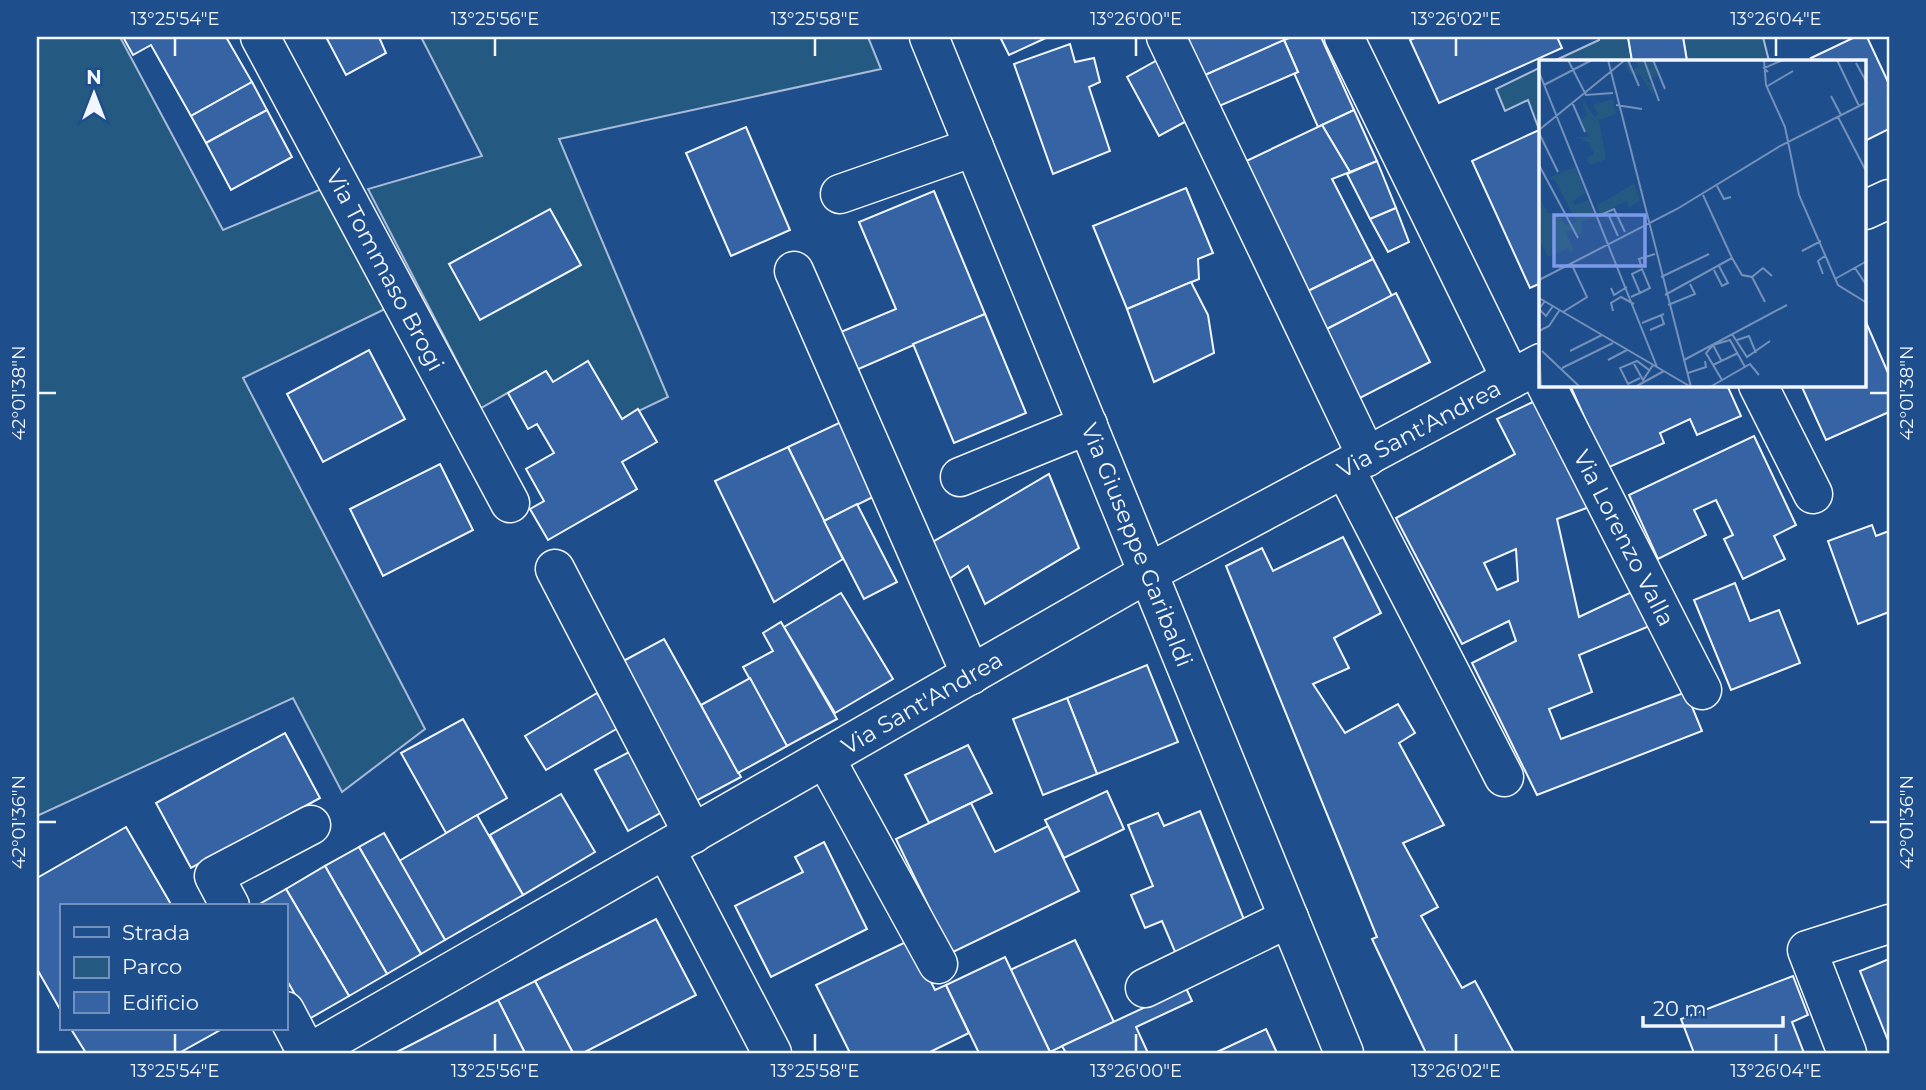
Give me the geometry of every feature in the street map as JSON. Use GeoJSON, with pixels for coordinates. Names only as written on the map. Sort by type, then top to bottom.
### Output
{"type":"FeatureCollection","features":[{"type":"Feature","properties":{"kind":"street","name":"Via Tommaso Brogi"},"geometry":{"type":"LineString","coordinates":[[260,37],[510,503]]}},
{"type":"Feature","properties":{"kind":"street","name":"Via Giuseppe Garibaldi"},"geometry":{"type":"LineString","coordinates":[[929,37],[1345,1053]]}},
{"type":"Feature","properties":{"kind":"street"},"geometry":{"type":"LineString","coordinates":[[1166,37],[1356,463],[1504,777]]}},
{"type":"Feature","properties":{"kind":"street","name":"Via Lorenzo Valla"},"geometry":{"type":"LineString","coordinates":[[1344,37],[1535,373]]}},
{"type":"Feature","properties":{"kind":"street"},"geometry":{"type":"LineString","coordinates":[[840,194],[974,147]]}},
{"type":"Feature","properties":{"kind":"street"},"geometry":{"type":"LineString","coordinates":[[1867,209],[1889,199]]}},
{"type":"Feature","properties":{"kind":"street"},"geometry":{"type":"LineString","coordinates":[[794,271],[971,675]]}},
{"type":"Feature","properties":{"kind":"street","name":"Via Sant'Andrea"},"geometry":{"type":"LineString","coordinates":[[308,1053],[367,1040],[680,842],[1148,573],[1356,463],[1535,373]]}},
{"type":"Feature","properties":{"kind":"street","name":"Via Lorenzo Valla"},"geometry":{"type":"LineString","coordinates":[[1542,387],[1702,690]]}},
{"type":"Feature","properties":{"kind":"street"},"geometry":{"type":"LineString","coordinates":[[1759,387],[1812,494]]}},
{"type":"Feature","properties":{"kind":"street"},"geometry":{"type":"LineString","coordinates":[[960,477],[1087,425]]}},
{"type":"Feature","properties":{"kind":"street"},"geometry":{"type":"LineString","coordinates":[[555,569],[680,842],[772,1053]]}},
{"type":"Feature","properties":{"kind":"street"},"geometry":{"type":"LineString","coordinates":[[825,758],[938,964]]}},
{"type":"Feature","properties":{"kind":"street"},"geometry":{"type":"LineString","coordinates":[[229,904],[214,876],[311,825]]}},
{"type":"Feature","properties":{"kind":"street"},"geometry":{"type":"LineString","coordinates":[[1144,988],[1289,918]]}},
{"type":"Feature","properties":{"kind":"street"},"geometry":{"type":"LineString","coordinates":[[1847,1053],[1807,950],[1889,924]]}},
{"type":"Feature","properties":{"kind":"street"},"geometry":{"type":"LineString","coordinates":[[287,1015],[308,1053]]}},
{"type":"Feature","properties":{"kind":"green space"},"geometry":{"type":"Polygon","coordinates":[[[37,37],[120,37],[223,230],[324,188],[387,308],[243,378],[425,729],[342,792],[293,698],[37,816],[37,37]]]}},
{"type":"Feature","properties":{"kind":"green space"},"geometry":{"type":"Polygon","coordinates":[[[421,37],[868,37],[881,69],[559,139],[668,397],[622,419],[553,382],[546,371],[481,408],[368,189],[482,156],[421,37]]]}},
{"type":"Feature","properties":{"kind":"green space"},"geometry":{"type":"Polygon","coordinates":[[[1599,37],[1628,37],[1632,60],[1556,60],[1599,40],[1599,37]]]}},
{"type":"Feature","properties":{"kind":"green space"},"geometry":{"type":"Polygon","coordinates":[[[1683,37],[1763,37],[1769,60],[1687,60],[1683,37]]]}},
{"type":"Feature","properties":{"kind":"green space"},"geometry":{"type":"Polygon","coordinates":[[[1539,68],[1539,130],[1528,100],[1505,111],[1496,89],[1539,68]]]}},
{"type":"Feature","properties":{"kind":"building"},"geometry":{"type":"Polygon","coordinates":[[[123,37],[226,37],[252,82],[191,116],[151,45],[133,55],[123,37]]]}},
{"type":"Feature","properties":{"kind":"building"},"geometry":{"type":"Polygon","coordinates":[[[326,37],[379,37],[386,53],[346,75],[326,37]]]}},
{"type":"Feature","properties":{"kind":"building"},"geometry":{"type":"Polygon","coordinates":[[[1000,37],[1048,37],[1009,55],[1000,37]]]}},
{"type":"Feature","properties":{"kind":"building"},"geometry":{"type":"Polygon","coordinates":[[[1178,37],[1292,37],[1196,79],[1178,37]]]}},
{"type":"Feature","properties":{"kind":"building"},"geometry":{"type":"Polygon","coordinates":[[[1292,37],[1321,37],[1354,110],[1318,127],[1294,73],[1298,72],[1284,40],[1292,37]]]}},
{"type":"Feature","properties":{"kind":"building"},"geometry":{"type":"Polygon","coordinates":[[[1417,37],[1557,37],[1562,48],[1439,103],[1410,40],[1417,37]]]}},
{"type":"Feature","properties":{"kind":"building"},"geometry":{"type":"Polygon","coordinates":[[[1628,37],[1683,37],[1687,60],[1632,60],[1628,37]]]}},
{"type":"Feature","properties":{"kind":"building"},"geometry":{"type":"Polygon","coordinates":[[[1855,37],[1867,37],[1889,84],[1889,129],[1867,140],[1867,60],[1811,58],[1855,37]]]}},
{"type":"Feature","properties":{"kind":"building"},"geometry":{"type":"Polygon","coordinates":[[[1284,40],[1298,72],[1210,110],[1196,79],[1284,40]]]}},
{"type":"Feature","properties":{"kind":"building"},"geometry":{"type":"Polygon","coordinates":[[[1070,44],[1075,62],[1094,58],[1100,82],[1089,87],[1110,151],[1053,174],[1014,64],[1070,44]]]}},
{"type":"Feature","properties":{"kind":"building"},"geometry":{"type":"Polygon","coordinates":[[[1161,58],[1194,117],[1159,136],[1127,77],[1161,58]]]}},
{"type":"Feature","properties":{"kind":"building"},"geometry":{"type":"Polygon","coordinates":[[[252,82],[267,110],[206,143],[191,116],[252,82]]]}},
{"type":"Feature","properties":{"kind":"building"},"geometry":{"type":"Polygon","coordinates":[[[267,110],[292,157],[231,190],[206,143],[267,110]]]}},
{"type":"Feature","properties":{"kind":"building"},"geometry":{"type":"Polygon","coordinates":[[[1354,110],[1377,161],[1350,172],[1322,125],[1354,110]]]}},
{"type":"Feature","properties":{"kind":"building"},"geometry":{"type":"Polygon","coordinates":[[[1322,125],[1350,172],[1332,179],[1373,259],[1304,293],[1240,164],[1322,125]]]}},
{"type":"Feature","properties":{"kind":"building"},"geometry":{"type":"Polygon","coordinates":[[[746,127],[790,230],[731,256],[686,153],[746,127]]]}},
{"type":"Feature","properties":{"kind":"building"},"geometry":{"type":"Polygon","coordinates":[[[1539,130],[1539,284],[1530,288],[1472,161],[1539,130]]]}},
{"type":"Feature","properties":{"kind":"building"},"geometry":{"type":"Polygon","coordinates":[[[1377,161],[1396,208],[1370,219],[1347,174],[1377,161]]]}},
{"type":"Feature","properties":{"kind":"building"},"geometry":{"type":"Polygon","coordinates":[[[1186,188],[1213,253],[1198,259],[1199,279],[1127,309],[1093,226],[1186,188]]]}},
{"type":"Feature","properties":{"kind":"building"},"geometry":{"type":"Polygon","coordinates":[[[934,191],[985,314],[854,371],[836,334],[896,309],[859,222],[934,191]]]}},
{"type":"Feature","properties":{"kind":"building"},"geometry":{"type":"Polygon","coordinates":[[[1396,208],[1409,242],[1388,252],[1370,219],[1396,208]]]}},
{"type":"Feature","properties":{"kind":"building"},"geometry":{"type":"Polygon","coordinates":[[[550,209],[581,265],[480,320],[449,264],[550,209]]]}},
{"type":"Feature","properties":{"kind":"building"},"geometry":{"type":"Polygon","coordinates":[[[1373,259],[1392,296],[1323,331],[1304,293],[1373,259]]]}},
{"type":"Feature","properties":{"kind":"building"},"geometry":{"type":"Polygon","coordinates":[[[1191,282],[1208,315],[1214,353],[1154,382],[1127,309],[1191,282]]]}},
{"type":"Feature","properties":{"kind":"building"},"geometry":{"type":"Polygon","coordinates":[[[1396,293],[1430,362],[1358,399],[1323,331],[1396,293]]]}},
{"type":"Feature","properties":{"kind":"building"},"geometry":{"type":"Polygon","coordinates":[[[985,314],[1026,413],[954,443],[913,344],[985,314]]]}},
{"type":"Feature","properties":{"kind":"building"},"geometry":{"type":"Polygon","coordinates":[[[1867,325],[1889,375],[1889,412],[1826,440],[1802,387],[1867,387],[1867,325]]]}},
{"type":"Feature","properties":{"kind":"building"},"geometry":{"type":"Polygon","coordinates":[[[369,350],[405,419],[323,462],[287,394],[369,350]]]}},
{"type":"Feature","properties":{"kind":"building"},"geometry":{"type":"Polygon","coordinates":[[[588,361],[622,419],[638,409],[657,442],[622,462],[637,489],[548,540],[530,509],[544,501],[526,469],[554,453],[537,424],[528,429],[508,393],[546,371],[553,382],[588,361]]]}},
{"type":"Feature","properties":{"kind":"building"},"geometry":{"type":"Polygon","coordinates":[[[1571,387],[1728,387],[1741,416],[1697,435],[1690,419],[1660,433],[1664,443],[1607,468],[1571,387]]]}},
{"type":"Feature","properties":{"kind":"building"},"geometry":{"type":"Polygon","coordinates":[[[1535,401],[1592,506],[1557,519],[1579,617],[1636,590],[1652,625],[1579,655],[1592,692],[1549,709],[1561,739],[1686,692],[1702,731],[1537,795],[1472,663],[1516,641],[1509,621],[1462,644],[1396,518],[1515,454],[1497,419],[1535,401]],[[1516,549],[1484,563],[1497,590],[1518,581],[1516,549]]]}},
{"type":"Feature","properties":{"kind":"building"},"geometry":{"type":"Polygon","coordinates":[[[841,422],[877,495],[824,521],[788,447],[841,422]]]}},
{"type":"Feature","properties":{"kind":"building"},"geometry":{"type":"Polygon","coordinates":[[[1754,436],[1796,525],[1774,536],[1785,559],[1743,579],[1724,539],[1733,535],[1716,500],[1694,510],[1706,535],[1658,559],[1629,495],[1754,436]]]}},
{"type":"Feature","properties":{"kind":"building"},"geometry":{"type":"Polygon","coordinates":[[[788,447],[843,559],[774,602],[715,481],[788,447]]]}},
{"type":"Feature","properties":{"kind":"building"},"geometry":{"type":"Polygon","coordinates":[[[440,464],[473,530],[383,576],[350,509],[440,464]]]}},
{"type":"Feature","properties":{"kind":"building"},"geometry":{"type":"Polygon","coordinates":[[[1049,474],[1079,548],[985,604],[968,566],[949,579],[931,543],[1049,474]]]}},
{"type":"Feature","properties":{"kind":"building"},"geometry":{"type":"Polygon","coordinates":[[[857,504],[897,582],[864,599],[824,521],[857,504]]]}},
{"type":"Feature","properties":{"kind":"building"},"geometry":{"type":"Polygon","coordinates":[[[1872,525],[1876,536],[1889,531],[1889,612],[1858,624],[1828,541],[1872,525]]]}},
{"type":"Feature","properties":{"kind":"building"},"geometry":{"type":"Polygon","coordinates":[[[1343,537],[1381,613],[1334,638],[1349,668],[1313,684],[1345,733],[1398,704],[1415,733],[1399,743],[1444,825],[1403,843],[1438,907],[1421,916],[1462,988],[1475,981],[1514,1053],[1426,1053],[1372,939],[1377,937],[1226,566],[1262,548],[1273,571],[1343,537]]]}},
{"type":"Feature","properties":{"kind":"building"},"geometry":{"type":"Polygon","coordinates":[[[1735,583],[1750,621],[1779,610],[1800,663],[1731,690],[1694,600],[1735,583]]]}},
{"type":"Feature","properties":{"kind":"building"},"geometry":{"type":"Polygon","coordinates":[[[841,593],[893,679],[835,713],[784,627],[841,593]]]}},
{"type":"Feature","properties":{"kind":"building"},"geometry":{"type":"Polygon","coordinates":[[[781,622],[837,719],[787,746],[743,667],[773,651],[763,633],[781,622]]]}},
{"type":"Feature","properties":{"kind":"building"},"geometry":{"type":"Polygon","coordinates":[[[664,639],[741,777],[692,803],[616,665],[664,639]]]}},
{"type":"Feature","properties":{"kind":"building"},"geometry":{"type":"Polygon","coordinates":[[[1147,665],[1178,742],[1097,774],[1067,698],[1147,665]]]}},
{"type":"Feature","properties":{"kind":"building"},"geometry":{"type":"Polygon","coordinates":[[[750,678],[787,746],[738,773],[701,705],[750,678]]]}},
{"type":"Feature","properties":{"kind":"building"},"geometry":{"type":"Polygon","coordinates":[[[597,693],[618,728],[546,770],[525,736],[597,693]]]}},
{"type":"Feature","properties":{"kind":"building"},"geometry":{"type":"Polygon","coordinates":[[[1067,698],[1097,774],[1043,795],[1013,719],[1067,698]]]}},
{"type":"Feature","properties":{"kind":"building"},"geometry":{"type":"Polygon","coordinates":[[[463,719],[507,798],[446,833],[401,753],[463,719]]]}},
{"type":"Feature","properties":{"kind":"building"},"geometry":{"type":"Polygon","coordinates":[[[285,733],[320,798],[191,868],[156,803],[285,733]]]}},
{"type":"Feature","properties":{"kind":"building"},"geometry":{"type":"Polygon","coordinates":[[[968,745],[992,793],[929,823],[905,775],[968,745]]]}},
{"type":"Feature","properties":{"kind":"building"},"geometry":{"type":"Polygon","coordinates":[[[629,752],[662,812],[628,831],[595,770],[629,752]]]}},
{"type":"Feature","properties":{"kind":"building"},"geometry":{"type":"Polygon","coordinates":[[[1107,791],[1124,829],[1064,858],[1045,820],[1107,791]]]}},
{"type":"Feature","properties":{"kind":"building"},"geometry":{"type":"Polygon","coordinates":[[[561,794],[595,852],[523,895],[490,835],[561,794]]]}},
{"type":"Feature","properties":{"kind":"building"},"geometry":{"type":"Polygon","coordinates":[[[971,803],[995,852],[1048,826],[1079,891],[951,953],[896,839],[971,803]]]}},
{"type":"Feature","properties":{"kind":"building"},"geometry":{"type":"Polygon","coordinates":[[[1200,811],[1247,927],[1176,954],[1162,921],[1145,928],[1131,895],[1153,886],[1128,825],[1158,813],[1164,826],[1200,811]]]}},
{"type":"Feature","properties":{"kind":"building"},"geometry":{"type":"Polygon","coordinates":[[[477,815],[523,895],[445,940],[399,861],[477,815]]]}},
{"type":"Feature","properties":{"kind":"building"},"geometry":{"type":"Polygon","coordinates":[[[126,827],[171,904],[60,904],[60,1009],[37,969],[37,878],[126,827]]]}},
{"type":"Feature","properties":{"kind":"building"},"geometry":{"type":"Polygon","coordinates":[[[384,833],[445,940],[421,954],[359,847],[384,833]]]}},
{"type":"Feature","properties":{"kind":"building"},"geometry":{"type":"Polygon","coordinates":[[[824,842],[867,929],[771,977],[735,906],[803,872],[795,857],[824,842]]]}},
{"type":"Feature","properties":{"kind":"building"},"geometry":{"type":"Polygon","coordinates":[[[359,847],[421,954],[387,974],[325,866],[359,847]]]}},
{"type":"Feature","properties":{"kind":"building"},"geometry":{"type":"Polygon","coordinates":[[[325,866],[387,974],[349,996],[286,889],[325,866]]]}},
{"type":"Feature","properties":{"kind":"building"},"geometry":{"type":"Polygon","coordinates":[[[286,889],[349,996],[309,1019],[287,980],[287,904],[260,904],[286,889]]]}},
{"type":"Feature","properties":{"kind":"building"},"geometry":{"type":"Polygon","coordinates":[[[656,919],[696,995],[583,1053],[573,1053],[535,981],[656,919]]]}},
{"type":"Feature","properties":{"kind":"building"},"geometry":{"type":"Polygon","coordinates":[[[910,940],[935,990],[946,985],[969,1033],[928,1053],[850,1053],[816,985],[910,940]]]}},
{"type":"Feature","properties":{"kind":"building"},"geometry":{"type":"Polygon","coordinates":[[[1075,940],[1114,1022],[1050,1052],[1010,970],[1075,940]]]}},
{"type":"Feature","properties":{"kind":"building"},"geometry":{"type":"Polygon","coordinates":[[[1005,957],[1050,1052],[979,1053],[946,985],[1005,957]]]}},
{"type":"Feature","properties":{"kind":"building"},"geometry":{"type":"Polygon","coordinates":[[[1889,959],[1889,1043],[1860,971],[1889,959]]]}},
{"type":"Feature","properties":{"kind":"building"},"geometry":{"type":"Polygon","coordinates":[[[1793,976],[1808,1015],[1792,1022],[1804,1053],[1694,1053],[1681,1019],[1793,976]]]}},
{"type":"Feature","properties":{"kind":"building"},"geometry":{"type":"Polygon","coordinates":[[[535,981],[573,1053],[525,1053],[498,1000],[535,981]]]}},
{"type":"Feature","properties":{"kind":"building"},"geometry":{"type":"Polygon","coordinates":[[[1186,988],[1192,1001],[1136,1027],[1148,1053],[1066,1053],[1062,1046],[1186,988]]]}},
{"type":"Feature","properties":{"kind":"building"},"geometry":{"type":"Polygon","coordinates":[[[498,1000],[525,1053],[395,1053],[498,1000]]]}},
{"type":"Feature","properties":{"kind":"building"},"geometry":{"type":"Polygon","coordinates":[[[1266,1029],[1277,1053],[1215,1053],[1266,1029]]]}},
{"type":"Feature","properties":{"kind":"building"},"geometry":{"type":"Polygon","coordinates":[[[72,1030],[220,1030],[179,1053],[86,1053],[72,1030]]]}}]}
